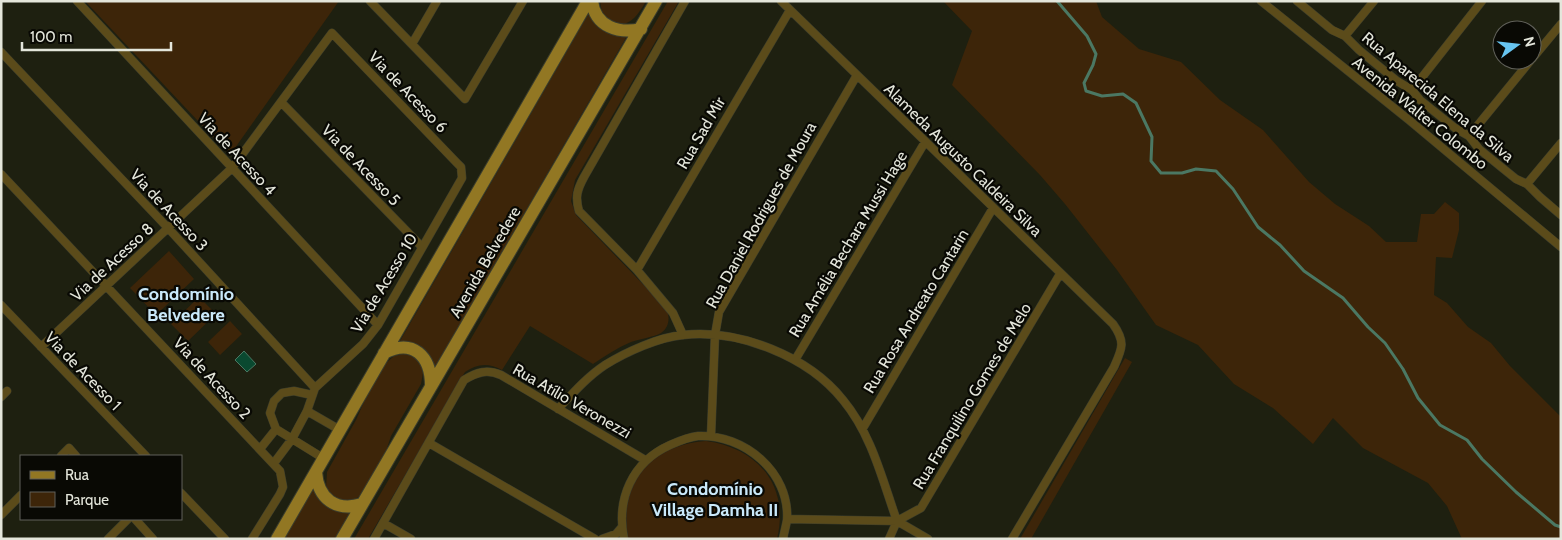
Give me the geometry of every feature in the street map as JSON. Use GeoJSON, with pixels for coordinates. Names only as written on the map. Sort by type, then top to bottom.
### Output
{"type":"FeatureCollection","features":[{"type":"Feature","properties":{"kind":"main road"},"geometry":{"type":"LineString","coordinates":[[277,539],[588,1]]}},
{"type":"Feature","properties":{"kind":"main road"},"geometry":{"type":"LineString","coordinates":[[592,1],[596,15],[611,28],[621,31],[640,29]]}},
{"type":"Feature","properties":{"kind":"main road","name":"Avenida Belvedere"},"geometry":{"type":"LineString","coordinates":[[342,539],[656,1]]}},
{"type":"Feature","properties":{"kind":"main road"},"geometry":{"type":"LineString","coordinates":[[384,353],[393,348],[399,348],[414,350],[423,356],[429,365],[431,386]]}},
{"type":"Feature","properties":{"kind":"main road"},"geometry":{"type":"LineString","coordinates":[[316,472],[319,488],[330,501],[341,506],[352,507],[362,504]]}},
{"type":"Feature","properties":{"kind":"street","name":"Via de Acesso 4"},"geometry":{"type":"LineString","coordinates":[[76,1],[378,325]]}},
{"type":"Feature","properties":{"kind":"street"},"geometry":{"type":"LineString","coordinates":[[370,1],[465,99],[523,1]]}},
{"type":"Feature","properties":{"kind":"street"},"geometry":{"type":"LineString","coordinates":[[412,44],[437,1]]}},
{"type":"Feature","properties":{"kind":"street"},"geometry":{"type":"LineString","coordinates":[[683,335],[673,313],[637,270],[579,211],[576,200],[580,184],[685,1]]}},
{"type":"Feature","properties":{"kind":"street","name":"Alameda Augusto Caldeira Silva"},"geometry":{"type":"LineString","coordinates":[[781,1],[1113,324],[1119,333],[1122,349],[1114,367],[1012,539]]}},
{"type":"Feature","properties":{"kind":"street","name":"Avenida Walter Colombo"},"geometry":{"type":"LineString","coordinates":[[1261,1],[1409,120],[1561,247]]}},
{"type":"Feature","properties":{"kind":"street","name":"Rua Aparecida Elena da Silva"},"geometry":{"type":"LineString","coordinates":[[1297,1],[1332,30],[1345,36],[1358,50],[1412,90],[1420,100],[1455,128],[1469,136],[1479,149],[1516,179],[1527,184],[1561,215]]}},
{"type":"Feature","properties":{"kind":"street"},"geometry":{"type":"LineString","coordinates":[[1345,36],[1374,1]]}},
{"type":"Feature","properties":{"kind":"street"},"geometry":{"type":"LineString","coordinates":[[1412,90],[1482,1]]}},
{"type":"Feature","properties":{"kind":"street","name":"Rua Sad Mir"},"geometry":{"type":"LineString","coordinates":[[637,270],[790,10]]}},
{"type":"Feature","properties":{"kind":"street"},"geometry":{"type":"LineString","coordinates":[[1542,48],[1561,24]]}},
{"type":"Feature","properties":{"kind":"street","name":"Via de Acesso 8"},"geometry":{"type":"LineString","coordinates":[[41,347],[232,168],[332,32]]}},
{"type":"Feature","properties":{"kind":"street","name":"Via de Acesso 6"},"geometry":{"type":"LineString","coordinates":[[332,32],[457,163],[462,173]]}},
{"type":"Feature","properties":{"kind":"street","name":"Via de Acesso 3"},"geometry":{"type":"LineString","coordinates":[[1,52],[168,228],[314,392]]}},
{"type":"Feature","properties":{"kind":"street"},"geometry":{"type":"LineString","coordinates":[[1469,136],[1524,70]]}},
{"type":"Feature","properties":{"kind":"street","name":"Rua Daniel Rodrigues de Moura"},"geometry":{"type":"LineString","coordinates":[[711,436],[716,335],[719,312],[857,75]]}},
{"type":"Feature","properties":{"kind":"street","name":"Via de Acesso 5"},"geometry":{"type":"LineString","coordinates":[[281,102],[422,247]]}},
{"type":"Feature","properties":{"kind":"street","name":"Rua Amélia Bechara Mussi Hage"},"geometry":{"type":"LineString","coordinates":[[795,360],[925,142]]}},
{"type":"Feature","properties":{"kind":"street"},"geometry":{"type":"LineString","coordinates":[[1527,184],[1561,143]]}},
{"type":"Feature","properties":{"kind":"street","name":"Via de Acesso 10"},"geometry":{"type":"LineString","coordinates":[[274,463],[292,439],[314,392],[363,344],[378,325],[460,184],[462,173]]}},
{"type":"Feature","properties":{"kind":"street","name":"Via de Acesso 2"},"geometry":{"type":"LineString","coordinates":[[1,174],[280,471],[282,487],[280,494],[252,539]]}},
{"type":"Feature","properties":{"kind":"street","name":"Rua Rosa Andreato Cantarin"},"geometry":{"type":"LineString","coordinates":[[862,428],[993,208]]}},
{"type":"Feature","properties":{"kind":"street","name":"Rua Franquilino Gomes de Melo"},"geometry":{"type":"LineString","coordinates":[[897,521],[921,508],[1060,274]]}},
{"type":"Feature","properties":{"kind":"street","name":"Via de Acesso 1"},"geometry":{"type":"LineString","coordinates":[[1,305],[145,455]]}},
{"type":"Feature","properties":{"kind":"street"},"geometry":{"type":"LineString","coordinates":[[558,409],[582,384],[605,365],[635,350],[683,335],[716,335],[742,339],[770,348],[795,360],[820,378],[843,399],[862,428],[873,450],[897,521],[889,539]]}},
{"type":"Feature","properties":{"kind":"street","name":"Rua Atílio Veronezzi"},"geometry":{"type":"LineString","coordinates":[[429,443],[464,380],[473,374],[492,371],[646,460]]}},
{"type":"Feature","properties":{"kind":"street"},"geometry":{"type":"LineString","coordinates":[[314,392],[294,391],[282,393],[274,400],[270,413],[276,429],[323,458]]}},
{"type":"Feature","properties":{"kind":"street"},"geometry":{"type":"LineString","coordinates":[[307,410],[340,430]]}},
{"type":"Feature","properties":{"kind":"street"},"geometry":{"type":"LineString","coordinates":[[260,449],[276,429]]}},
{"type":"Feature","properties":{"kind":"street"},"geometry":{"type":"LineString","coordinates":[[624,539],[621,512],[626,492],[636,472],[646,460],[662,448],[680,440],[697,436],[711,436],[734,441],[753,452],[767,465],[779,483],[785,501],[787,519],[783,539]]}},
{"type":"Feature","properties":{"kind":"street"},"geometry":{"type":"LineString","coordinates":[[374,539],[429,443],[595,539]]}},
{"type":"Feature","properties":{"kind":"street"},"geometry":{"type":"LineString","coordinates":[[62,455],[69,448],[75,455]]}},
{"type":"Feature","properties":{"kind":"street"},"geometry":{"type":"LineString","coordinates":[[182,495],[225,539]]}},
{"type":"Feature","properties":{"kind":"street"},"geometry":{"type":"LineString","coordinates":[[1,515],[20,496]]}},
{"type":"Feature","properties":{"kind":"street"},"geometry":{"type":"LineString","coordinates":[[787,519],[897,521],[928,539]]}},
{"type":"Feature","properties":{"kind":"street"},"geometry":{"type":"LineString","coordinates":[[108,539],[127,520]]}},
{"type":"Feature","properties":{"kind":"street"},"geometry":{"type":"LineString","coordinates":[[136,520],[153,539]]}},
{"type":"Feature","properties":{"kind":"street"},"geometry":{"type":"LineString","coordinates":[[383,523],[410,539]]}},
{"type":"Feature","properties":{"kind":"street"},"geometry":{"type":"LineString","coordinates":[[602,539],[616,534],[622,528]]}},
{"type":"Feature","properties":{"kind":"green space"},"geometry":{"type":"Polygon","coordinates":[[[85,1],[339,1],[230,155],[85,1]]]}},
{"type":"Feature","properties":{"kind":"green space"},"geometry":{"type":"Polygon","coordinates":[[[600,1],[646,1],[633,19],[622,24],[609,20],[602,13],[600,1]]]}},
{"type":"Feature","properties":{"kind":"green space"},"geometry":{"type":"Polygon","coordinates":[[[668,1],[679,1],[575,180],[571,201],[576,215],[666,308],[669,318],[668,325],[661,333],[626,344],[593,364],[530,326],[502,370],[493,366],[483,365],[465,372],[368,539],[354,539],[668,1]]]}},
{"type":"Feature","properties":{"kind":"green space"},"geometry":{"type":"Polygon","coordinates":[[[943,1],[1096,1],[1102,17],[1139,49],[1181,62],[1220,100],[1263,130],[1309,182],[1335,204],[1369,226],[1386,242],[1417,242],[1421,214],[1434,214],[1445,202],[1459,213],[1459,230],[1452,258],[1436,257],[1434,295],[1447,303],[1468,327],[1491,343],[1510,366],[1561,417],[1561,539],[1462,539],[1447,506],[1428,483],[1363,448],[1333,418],[1313,444],[1273,408],[1234,384],[1198,345],[1156,325],[1117,270],[1065,204],[1040,175],[952,85],[972,31],[943,1]]]}},
{"type":"Feature","properties":{"kind":"green space"},"geometry":{"type":"Polygon","coordinates":[[[590,11],[600,27],[608,33],[627,36],[434,369],[409,342],[400,341],[590,11]]]}},
{"type":"Feature","properties":{"kind":"green space"},"geometry":{"type":"Polygon","coordinates":[[[169,251],[194,279],[156,315],[130,288],[169,251]]]}},
{"type":"Feature","properties":{"kind":"green space"},"geometry":{"type":"Polygon","coordinates":[[[199,297],[216,314],[188,341],[171,324],[199,297]]]}},
{"type":"Feature","properties":{"kind":"green space"},"geometry":{"type":"Polygon","coordinates":[[[230,321],[242,334],[220,355],[208,342],[230,321]]]}},
{"type":"Feature","properties":{"kind":"green space"},"geometry":{"type":"Polygon","coordinates":[[[404,353],[414,357],[421,366],[423,373],[421,384],[391,436],[385,454],[360,496],[350,502],[333,497],[326,489],[327,472],[385,364],[394,356],[404,353]]]}},
{"type":"Feature","properties":{"kind":"green space"},"geometry":{"type":"Polygon","coordinates":[[[1125,358],[1132,362],[1031,539],[1020,539],[1125,358]]]}},
{"type":"Feature","properties":{"kind":"green space"},"geometry":{"type":"Polygon","coordinates":[[[706,441],[725,445],[741,452],[755,461],[766,473],[774,487],[779,502],[780,520],[777,539],[628,539],[626,511],[629,495],[634,482],[642,470],[663,453],[676,447],[706,441]]]}},
{"type":"Feature","properties":{"kind":"green space"},"geometry":{"type":"Polygon","coordinates":[[[314,487],[333,509],[352,512],[337,539],[284,539],[314,487]]]}},
{"type":"Feature","properties":{"kind":"shaded area"},"geometry":{"type":"Polygon","coordinates":[[[244,351],[256,364],[247,372],[235,360],[244,351]]]}},
{"type":"Feature","properties":{"kind":"waterway"},"geometry":{"type":"LineString","coordinates":[[1057,1],[1087,36],[1096,54],[1084,83],[1086,91],[1102,96],[1123,94],[1136,103],[1152,137],[1151,161],[1161,173],[1182,173],[1196,169],[1216,171],[1233,189],[1258,227],[1280,245],[1304,271],[1343,298],[1368,327],[1385,343],[1403,369],[1418,398],[1440,425],[1467,440],[1482,459],[1516,492],[1555,525],[1561,527]]}},
{"type":"Feature","properties":{"kind":"district","name":"Condomínio Belvedere"},"geometry":{"type":"Point","coordinates":[186,304]}},
{"type":"Feature","properties":{"kind":"district","name":"Condomínio Village Damha II"},"geometry":{"type":"Point","coordinates":[715,499]}}]}
